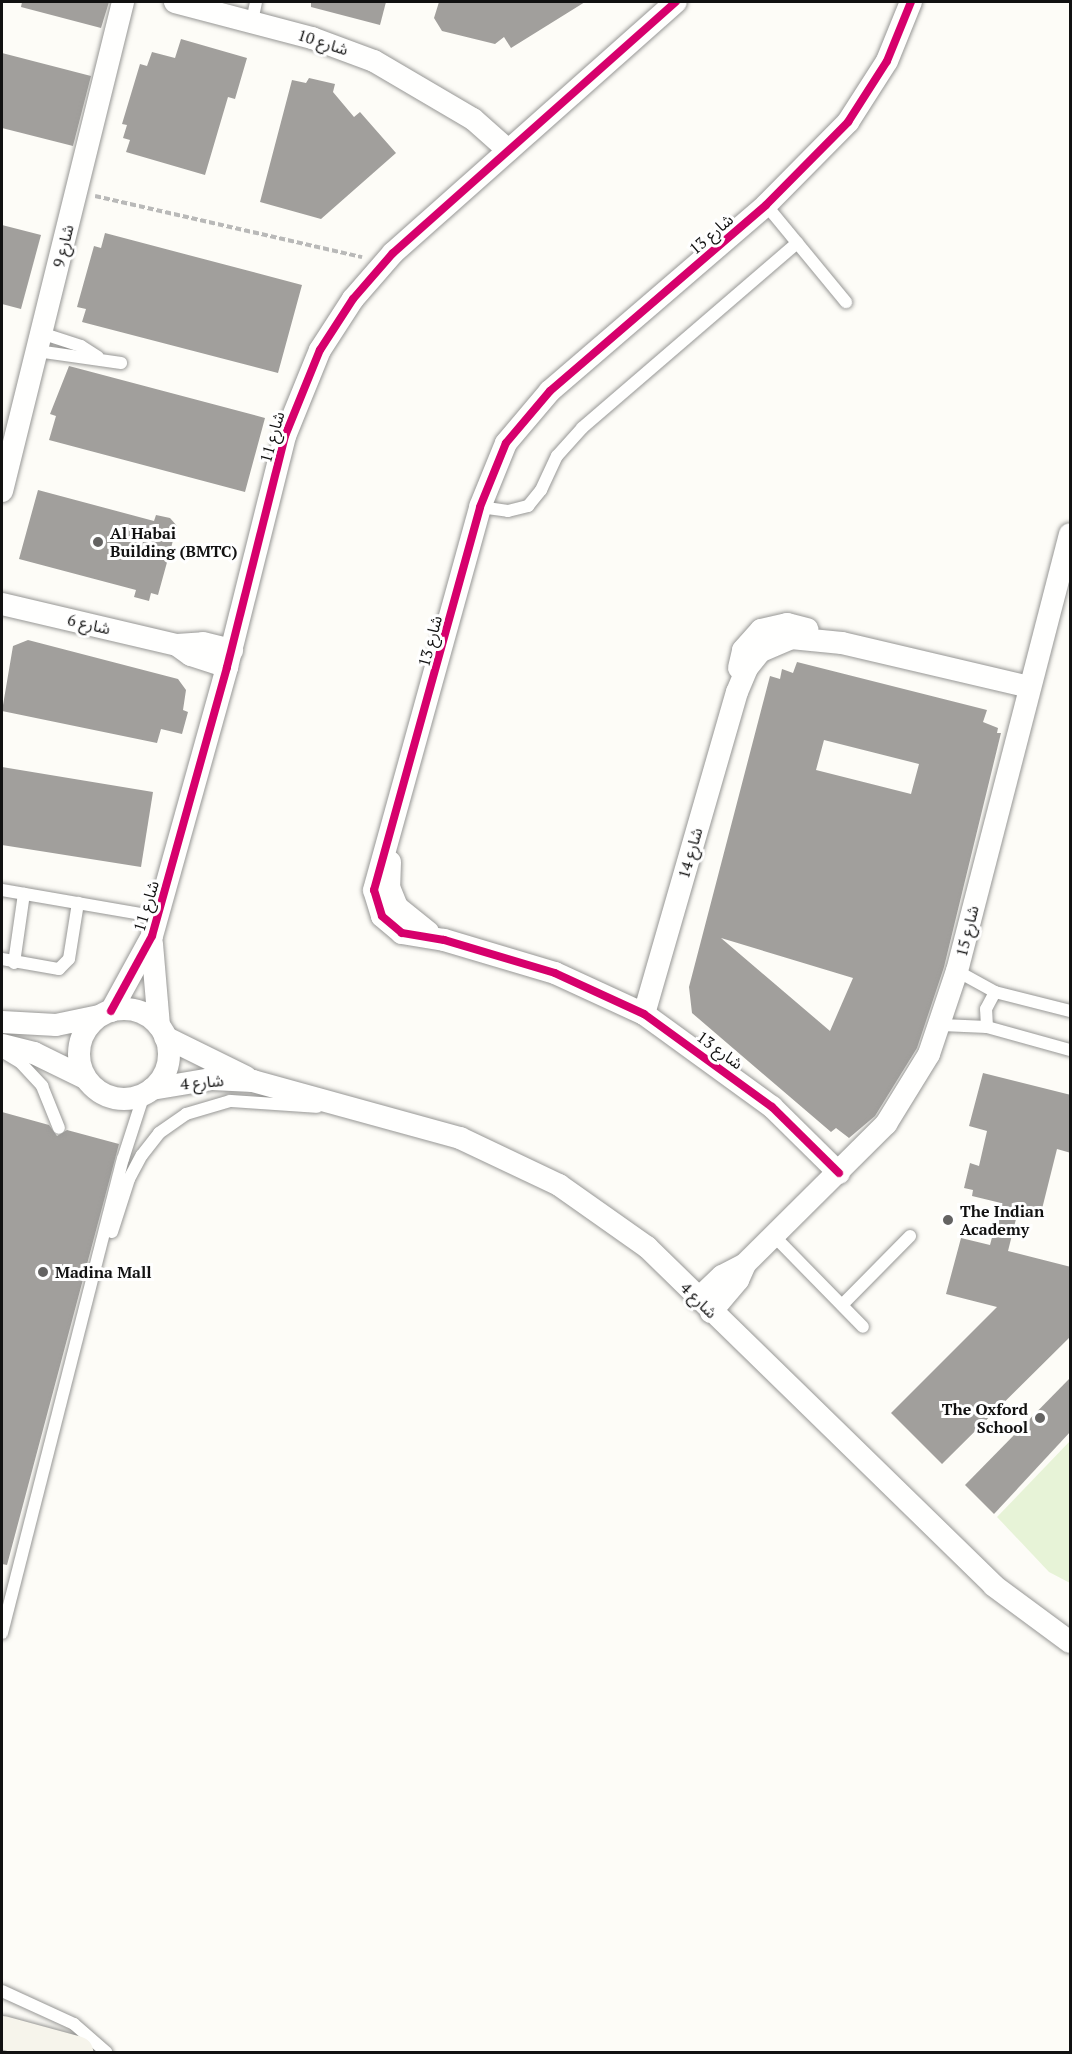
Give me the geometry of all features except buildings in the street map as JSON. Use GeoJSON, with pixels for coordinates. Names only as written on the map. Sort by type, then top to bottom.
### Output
{"type":"FeatureCollection","features":[{"type":"Feature","properties":{"kind":"street","name":"شارع 9"},"geometry":{"type":"LineString","coordinates":[[2,490],[123,2]]}},
{"type":"Feature","properties":{"kind":"street","name":"شارع 10"},"geometry":{"type":"LineString","coordinates":[[176,2],[254,11],[374,61],[458,112],[500,156]]}},
{"type":"Feature","properties":{"kind":"street","name":"شارع 11"},"geometry":{"type":"LineString","coordinates":[[162,1031],[152,981],[155,927],[295,406],[336,324],[384,262],[500,156],[676,2]]}},
{"type":"Feature","properties":{"kind":"street","name":"شارع 13"},"geometry":{"type":"LineString","coordinates":[[839,1173],[772,1107],[644,1014],[555,973],[444,940],[412,922],[392,898],[388,877],[392,833],[480,507],[506,443],[526,416],[766,205],[848,122],[887,61],[910,2]]}},
{"type":"Feature","properties":{"kind":"street","name":"شارع 15"},"geometry":{"type":"LineString","coordinates":[[704,1305],[733,1287],[745,1264],[868,1144],[902,1102],[942,1025],[1071,534]]}},
{"type":"Feature","properties":{"kind":"street","name":"شارع 6"},"geometry":{"type":"LineString","coordinates":[[2,604],[177,645],[191,655],[229,658]]}},
{"type":"Feature","properties":{"kind":"street","name":"شارع 14"},"geometry":{"type":"LineString","coordinates":[[644,1014],[736,692],[743,650],[761,630],[787,624],[842,643],[1029,687]]}},
{"type":"Feature","properties":{"kind":"street","name":"شارع 11"},"geometry":{"type":"LineString","coordinates":[[105,1013],[155,927]]}},
{"type":"Feature","properties":{"kind":"street"},"geometry":{"type":"LineString","coordinates":[[2,1022],[56,1025],[105,1013],[137,1011],[162,1031],[168,1059],[148,1092],[111,1097],[96,1090],[85,1078],[34,1053],[2,1045]]}},
{"type":"Feature","properties":{"kind":"street"},"geometry":{"type":"LineString","coordinates":[[85,1078],[78,1051],[88,1025],[105,1013]]}},
{"type":"Feature","properties":{"kind":"street","name":"شارع 4"},"geometry":{"type":"LineString","coordinates":[[162,1031],[253,1081]]}},
{"type":"Feature","properties":{"kind":"street","name":"شارع 4"},"geometry":{"type":"LineString","coordinates":[[148,1092],[202,1080],[253,1081],[460,1138],[539,1173],[619,1225],[994,1586],[1071,1642]]}},
{"type":"Feature","properties":{"kind":"street"},"geometry":{"type":"LineString","coordinates":[[2,2032],[76,2052]]}},
{"type":"Feature","properties":{"kind":"lane"},"geometry":{"type":"LineString","coordinates":[[766,205],[846,302]]}},
{"type":"Feature","properties":{"kind":"lane"},"geometry":{"type":"LineString","coordinates":[[480,507],[508,511],[528,506],[536,500],[557,456],[582,428],[797,243]]}},
{"type":"Feature","properties":{"kind":"lane"},"geometry":{"type":"LineString","coordinates":[[39,342],[76,358],[98,357],[121,363]]}},
{"type":"Feature","properties":{"kind":"lane"},"geometry":{"type":"LineString","coordinates":[[39,342],[81,346],[98,357]]}},
{"type":"Feature","properties":{"kind":"lane"},"geometry":{"type":"LineString","coordinates":[[2,890],[78,903],[155,927]]}},
{"type":"Feature","properties":{"kind":"lane"},"geometry":{"type":"LineString","coordinates":[[14,963],[24,894]]}},
{"type":"Feature","properties":{"kind":"lane"},"geometry":{"type":"LineString","coordinates":[[2,959],[14,963],[59,969],[69,959],[78,903]]}},
{"type":"Feature","properties":{"kind":"lane"},"geometry":{"type":"LineString","coordinates":[[957,971],[995,992],[1071,1011]]}},
{"type":"Feature","properties":{"kind":"lane"},"geometry":{"type":"LineString","coordinates":[[987,1028],[986,1009],[995,992]]}},
{"type":"Feature","properties":{"kind":"lane"},"geometry":{"type":"LineString","coordinates":[[942,1025],[987,1028],[1071,1050]]}},
{"type":"Feature","properties":{"kind":"lane"},"geometry":{"type":"LineString","coordinates":[[2,1051],[33,1074],[50,1100],[59,1128]]}},
{"type":"Feature","properties":{"kind":"lane"},"geometry":{"type":"LineString","coordinates":[[99,1263],[123,1159],[148,1092]]}},
{"type":"Feature","properties":{"kind":"lane"},"geometry":{"type":"LineString","coordinates":[[2,1634],[57,1401],[99,1263],[135,1167],[150,1144],[169,1125],[200,1108],[230,1101],[304,1106],[340,1104]]}},
{"type":"Feature","properties":{"kind":"lane"},"geometry":{"type":"LineString","coordinates":[[774,1236],[863,1327]]}},
{"type":"Feature","properties":{"kind":"lane"},"geometry":{"type":"LineString","coordinates":[[842,1305],[910,1236]]}},
{"type":"Feature","properties":{"kind":"lane"},"geometry":{"type":"LineString","coordinates":[[2,1991],[74,2024],[106,2052]]}},
{"type":"Feature","properties":{"kind":"path"},"geometry":{"type":"LineString","coordinates":[[76,192],[384,262]]}},
{"type":"Feature","properties":{"kind":"green space"},"geometry":{"type":"Polygon","coordinates":[[[1070,1441],[1070,1583],[1049,1572],[997,1517],[1070,1441]]]}},
{"type":"Feature","properties":{"kind":"cycle path"},"geometry":{"type":"LineString","coordinates":[[111,1011],[152,936],[227,667],[285,436],[320,350],[353,299],[393,253],[676,2]]}},
{"type":"Feature","properties":{"kind":"cycle path"},"geometry":{"type":"LineString","coordinates":[[839,1173],[772,1107],[644,1014],[555,973],[444,940],[402,933],[382,916],[374,890],[480,507],[506,443],[550,391],[766,205],[848,122],[887,61],[911,2]]}},
{"type":"Feature","properties":{"kind":"place","name":"Al Habai Building (BMTC)"},"geometry":{"type":"Point","coordinates":[98,542]}},
{"type":"Feature","properties":{"kind":"place","name":"The Indian Academy"},"geometry":{"type":"Point","coordinates":[948,1220]}},
{"type":"Feature","properties":{"kind":"place","name":"Madina Mall"},"geometry":{"type":"Point","coordinates":[43,1272]}},
{"type":"Feature","properties":{"kind":"place","name":"The Oxford School"},"geometry":{"type":"Point","coordinates":[1040,1418]}}]}
